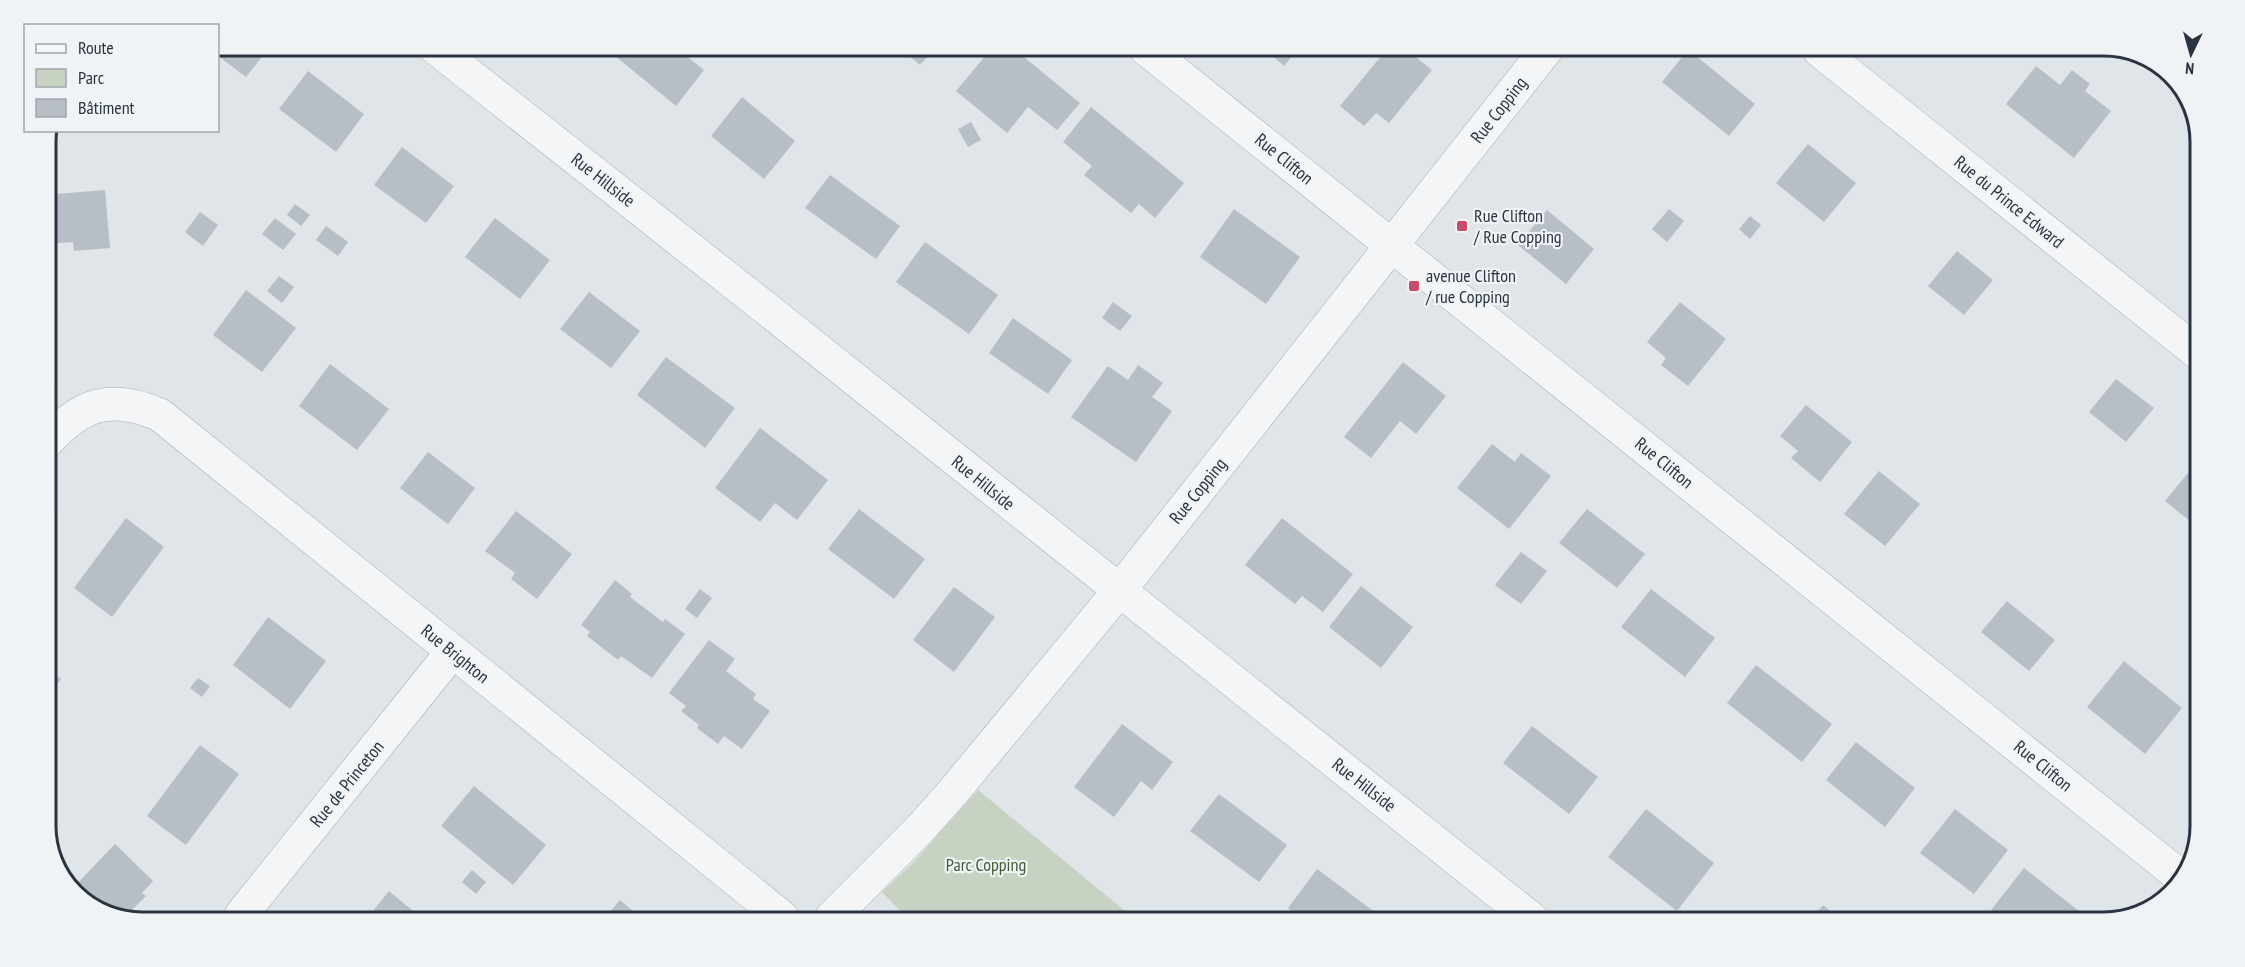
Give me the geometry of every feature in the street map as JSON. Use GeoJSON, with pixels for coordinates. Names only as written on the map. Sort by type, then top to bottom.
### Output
{"type":"FeatureCollection","features":[{"type":"Feature","properties":{"kind":"street","name":"Rue Hillside"},"geometry":{"type":"LineString","coordinates":[[446,56],[1522,911]]}},
{"type":"Feature","properties":{"kind":"street","name":"Rue Clifton"},"geometry":{"type":"LineString","coordinates":[[1155,56],[2176,873]]}},
{"type":"Feature","properties":{"kind":"street","name":"Rue Copping"},"geometry":{"type":"LineString","coordinates":[[838,911],[920,829],[953,792],[1119,591],[1541,56]]}},
{"type":"Feature","properties":{"kind":"street","name":"Rue du Prince Edward"},"geometry":{"type":"LineString","coordinates":[[1826,56],[2189,346]]}},
{"type":"Feature","properties":{"kind":"street","name":"Rue Brighton"},"geometry":{"type":"LineString","coordinates":[[56,432],[83,411],[122,404],[147,410],[170,423],[775,911]]}},
{"type":"Feature","properties":{"kind":"street","name":"Rue de Princeton"},"geometry":{"type":"LineString","coordinates":[[244,911],[452,652]]}},
{"type":"Feature","properties":{"kind":"green space","name":"Parc Copping"},"geometry":{"type":"Polygon","coordinates":[[[978,790],[1125,911],[900,911],[882,892],[911,865],[978,790]]]}},
{"type":"Feature","properties":{"kind":"building"},"geometry":{"type":"Polygon","coordinates":[[[219,56],[262,56],[246,77],[219,57],[219,56]]]}},
{"type":"Feature","properties":{"kind":"building"},"geometry":{"type":"Polygon","coordinates":[[[615,56],[686,56],[704,70],[676,106],[615,56]]]}},
{"type":"Feature","properties":{"kind":"building"},"geometry":{"type":"Polygon","coordinates":[[[909,56],[928,56],[920,65],[909,56]]]}},
{"type":"Feature","properties":{"kind":"building"},"geometry":{"type":"Polygon","coordinates":[[[985,56],[1023,56],[1080,103],[1057,130],[1028,107],[1007,133],[956,91],[985,56]]]}},
{"type":"Feature","properties":{"kind":"building"},"geometry":{"type":"Polygon","coordinates":[[[1272,56],[1292,56],[1284,66],[1272,56]]]}},
{"type":"Feature","properties":{"kind":"building"},"geometry":{"type":"Polygon","coordinates":[[[1381,56],[1414,56],[1432,70],[1389,123],[1376,113],[1364,126],[1340,106],[1381,56]]]}},
{"type":"Feature","properties":{"kind":"building"},"geometry":{"type":"Polygon","coordinates":[[[1683,56],[1696,56],[1755,104],[1729,136],[1662,82],[1683,56]]]}},
{"type":"Feature","properties":{"kind":"building"},"geometry":{"type":"Polygon","coordinates":[[[2036,66],[2060,85],[2072,70],[2090,84],[2085,91],[2111,111],[2074,158],[2006,104],[2036,66]]]}},
{"type":"Feature","properties":{"kind":"building"},"geometry":{"type":"Polygon","coordinates":[[[308,71],[364,114],[336,152],[279,109],[308,71]]]}},
{"type":"Feature","properties":{"kind":"building"},"geometry":{"type":"Polygon","coordinates":[[[742,97],[795,141],[764,179],[711,136],[742,97]]]}},
{"type":"Feature","properties":{"kind":"building"},"geometry":{"type":"Polygon","coordinates":[[[1091,107],[1184,183],[1155,218],[1139,204],[1131,213],[1084,175],[1092,166],[1063,142],[1091,107]]]}},
{"type":"Feature","properties":{"kind":"building"},"geometry":{"type":"Polygon","coordinates":[[[971,122],[981,140],[968,147],[958,129],[971,122]]]}},
{"type":"Feature","properties":{"kind":"building"},"geometry":{"type":"Polygon","coordinates":[[[1808,144],[1856,183],[1824,222],[1776,183],[1808,144]]]}},
{"type":"Feature","properties":{"kind":"building"},"geometry":{"type":"Polygon","coordinates":[[[402,147],[454,186],[426,223],[374,185],[402,147]]]}},
{"type":"Feature","properties":{"kind":"building"},"geometry":{"type":"Polygon","coordinates":[[[830,175],[900,226],[876,259],[805,208],[830,175]]]}},
{"type":"Feature","properties":{"kind":"building"},"geometry":{"type":"Polygon","coordinates":[[[105,190],[110,248],[74,251],[73,242],[56,243],[56,194],[105,190]]]}},
{"type":"Feature","properties":{"kind":"building"},"geometry":{"type":"Polygon","coordinates":[[[295,204],[310,215],[301,226],[287,215],[295,204]]]}},
{"type":"Feature","properties":{"kind":"building"},"geometry":{"type":"Polygon","coordinates":[[[1234,209],[1300,257],[1266,304],[1200,257],[1234,209]]]}},
{"type":"Feature","properties":{"kind":"building"},"geometry":{"type":"Polygon","coordinates":[[[1669,209],[1684,221],[1667,242],[1652,229],[1669,209]]]}},
{"type":"Feature","properties":{"kind":"building"},"geometry":{"type":"Polygon","coordinates":[[[1547,210],[1594,249],[1566,284],[1518,245],[1547,210]]]}},
{"type":"Feature","properties":{"kind":"building"},"geometry":{"type":"Polygon","coordinates":[[[200,212],[218,225],[203,246],[185,232],[200,212]]]}},
{"type":"Feature","properties":{"kind":"building"},"geometry":{"type":"Polygon","coordinates":[[[1750,216],[1761,225],[1750,239],[1739,229],[1750,216]]]}},
{"type":"Feature","properties":{"kind":"building"},"geometry":{"type":"Polygon","coordinates":[[[275,218],[296,234],[283,250],[262,234],[275,218]]]}},
{"type":"Feature","properties":{"kind":"building"},"geometry":{"type":"Polygon","coordinates":[[[495,218],[550,260],[520,299],[465,257],[495,218]]]}},
{"type":"Feature","properties":{"kind":"building"},"geometry":{"type":"Polygon","coordinates":[[[326,226],[348,242],[338,256],[316,240],[326,226]]]}},
{"type":"Feature","properties":{"kind":"building"},"geometry":{"type":"Polygon","coordinates":[[[925,242],[998,295],[969,334],[896,282],[925,242]]]}},
{"type":"Feature","properties":{"kind":"building"},"geometry":{"type":"Polygon","coordinates":[[[1957,251],[1993,280],[1964,315],[1928,286],[1957,251]]]}},
{"type":"Feature","properties":{"kind":"building"},"geometry":{"type":"Polygon","coordinates":[[[279,276],[294,287],[282,303],[267,291],[279,276]]]}},
{"type":"Feature","properties":{"kind":"building"},"geometry":{"type":"Polygon","coordinates":[[[246,290],[296,328],[262,372],[213,335],[246,290]]]}},
{"type":"Feature","properties":{"kind":"building"},"geometry":{"type":"Polygon","coordinates":[[[589,292],[640,331],[611,368],[560,329],[589,292]]]}},
{"type":"Feature","properties":{"kind":"building"},"geometry":{"type":"Polygon","coordinates":[[[1113,302],[1132,316],[1120,331],[1102,318],[1113,302]]]}},
{"type":"Feature","properties":{"kind":"building"},"geometry":{"type":"Polygon","coordinates":[[[1680,302],[1726,339],[1688,386],[1661,365],[1666,358],[1647,342],[1680,302]]]}},
{"type":"Feature","properties":{"kind":"building"},"geometry":{"type":"Polygon","coordinates":[[[1013,318],[1072,360],[1048,394],[989,353],[1013,318]]]}},
{"type":"Feature","properties":{"kind":"building"},"geometry":{"type":"Polygon","coordinates":[[[666,357],[735,408],[705,448],[637,395],[666,357]]]}},
{"type":"Feature","properties":{"kind":"building"},"geometry":{"type":"Polygon","coordinates":[[[1403,362],[1446,396],[1416,434],[1400,421],[1371,458],[1344,437],[1403,362]]]}},
{"type":"Feature","properties":{"kind":"building"},"geometry":{"type":"Polygon","coordinates":[[[330,364],[389,409],[357,450],[299,406],[330,364]]]}},
{"type":"Feature","properties":{"kind":"building"},"geometry":{"type":"Polygon","coordinates":[[[1138,365],[1163,383],[1152,397],[1172,411],[1136,462],[1071,417],[1108,366],[1128,380],[1138,365]]]}},
{"type":"Feature","properties":{"kind":"building"},"geometry":{"type":"Polygon","coordinates":[[[2116,379],[2154,408],[2126,442],[2089,412],[2116,379]]]}},
{"type":"Feature","properties":{"kind":"building"},"geometry":{"type":"Polygon","coordinates":[[[1806,405],[1852,442],[1820,482],[1791,458],[1798,451],[1780,436],[1806,405]]]}},
{"type":"Feature","properties":{"kind":"building"},"geometry":{"type":"Polygon","coordinates":[[[760,428],[828,480],[797,520],[775,503],[760,522],[715,488],[760,428]]]}},
{"type":"Feature","properties":{"kind":"building"},"geometry":{"type":"Polygon","coordinates":[[[1492,444],[1515,462],[1521,453],[1551,476],[1509,529],[1457,488],[1492,444]]]}},
{"type":"Feature","properties":{"kind":"building"},"geometry":{"type":"Polygon","coordinates":[[[428,452],[475,488],[448,524],[400,488],[428,452]]]}},
{"type":"Feature","properties":{"kind":"building"},"geometry":{"type":"Polygon","coordinates":[[[1879,471],[1920,504],[1885,546],[1844,514],[1879,471]]]}},
{"type":"Feature","properties":{"kind":"building"},"geometry":{"type":"Polygon","coordinates":[[[2189,471],[2190,521],[2165,501],[2189,471]]]}},
{"type":"Feature","properties":{"kind":"building"},"geometry":{"type":"Polygon","coordinates":[[[859,509],[925,559],[894,599],[828,549],[859,509]]]}},
{"type":"Feature","properties":{"kind":"building"},"geometry":{"type":"Polygon","coordinates":[[[1587,509],[1645,554],[1617,588],[1559,543],[1587,509]]]}},
{"type":"Feature","properties":{"kind":"building"},"geometry":{"type":"Polygon","coordinates":[[[516,511],[572,554],[537,599],[511,579],[515,573],[485,551],[516,511]]]}},
{"type":"Feature","properties":{"kind":"building"},"geometry":{"type":"Polygon","coordinates":[[[126,518],[164,547],[112,617],[74,588],[126,518]]]}},
{"type":"Feature","properties":{"kind":"building"},"geometry":{"type":"Polygon","coordinates":[[[1282,518],[1353,574],[1323,612],[1302,596],[1295,604],[1245,565],[1282,518]]]}},
{"type":"Feature","properties":{"kind":"building"},"geometry":{"type":"Polygon","coordinates":[[[1521,552],[1547,571],[1521,604],[1495,585],[1521,552]]]}},
{"type":"Feature","properties":{"kind":"building"},"geometry":{"type":"Polygon","coordinates":[[[615,580],[632,594],[630,597],[663,622],[665,619],[685,634],[652,678],[621,656],[618,660],[587,636],[590,632],[581,625],[615,580]]]}},
{"type":"Feature","properties":{"kind":"building"},"geometry":{"type":"Polygon","coordinates":[[[1361,586],[1413,627],[1381,668],[1329,627],[1361,586]]]}},
{"type":"Feature","properties":{"kind":"building"},"geometry":{"type":"Polygon","coordinates":[[[954,587],[995,617],[954,672],[913,640],[954,587]]]}},
{"type":"Feature","properties":{"kind":"building"},"geometry":{"type":"Polygon","coordinates":[[[700,589],[712,598],[697,618],[685,609],[700,589]]]}},
{"type":"Feature","properties":{"kind":"building"},"geometry":{"type":"Polygon","coordinates":[[[1651,589],[1715,638],[1685,677],[1621,627],[1651,589]]]}},
{"type":"Feature","properties":{"kind":"building"},"geometry":{"type":"Polygon","coordinates":[[[2007,601],[2055,640],[2029,671],[1981,632],[2007,601]]]}},
{"type":"Feature","properties":{"kind":"building"},"geometry":{"type":"Polygon","coordinates":[[[268,617],[326,661],[290,709],[233,665],[268,617]]]}},
{"type":"Feature","properties":{"kind":"building"},"geometry":{"type":"Polygon","coordinates":[[[709,640],[735,659],[726,671],[756,694],[753,699],[770,711],[742,749],[724,736],[718,744],[697,728],[699,725],[681,711],[686,706],[669,693],[709,640]]]}},
{"type":"Feature","properties":{"kind":"building"},"geometry":{"type":"Polygon","coordinates":[[[2124,661],[2182,708],[2145,754],[2087,707],[2124,661]]]}},
{"type":"Feature","properties":{"kind":"building"},"geometry":{"type":"Polygon","coordinates":[[[1756,665],[1832,724],[1802,762],[1727,703],[1756,665]]]}},
{"type":"Feature","properties":{"kind":"building"},"geometry":{"type":"Polygon","coordinates":[[[56,675],[61,679],[56,686],[56,675]]]}},
{"type":"Feature","properties":{"kind":"building"},"geometry":{"type":"Polygon","coordinates":[[[198,678],[210,686],[202,697],[190,688],[198,678]]]}},
{"type":"Feature","properties":{"kind":"building"},"geometry":{"type":"Polygon","coordinates":[[[1122,724],[1173,762],[1152,790],[1141,781],[1114,817],[1074,787],[1122,724]]]}},
{"type":"Feature","properties":{"kind":"building"},"geometry":{"type":"Polygon","coordinates":[[[1532,726],[1598,777],[1569,814],[1503,763],[1532,726]]]}},
{"type":"Feature","properties":{"kind":"building"},"geometry":{"type":"Polygon","coordinates":[[[1856,742],[1915,788],[1885,827],[1826,780],[1856,742]]]}},
{"type":"Feature","properties":{"kind":"building"},"geometry":{"type":"Polygon","coordinates":[[[200,745],[239,774],[186,845],[147,816],[200,745]]]}},
{"type":"Feature","properties":{"kind":"building"},"geometry":{"type":"Polygon","coordinates":[[[474,786],[546,845],[513,885],[441,826],[474,786]]]}},
{"type":"Feature","properties":{"kind":"building"},"geometry":{"type":"Polygon","coordinates":[[[1219,794],[1287,845],[1259,882],[1190,831],[1219,794]]]}},
{"type":"Feature","properties":{"kind":"building"},"geometry":{"type":"Polygon","coordinates":[[[1646,809],[1714,863],[1677,911],[1608,857],[1646,809]]]}},
{"type":"Feature","properties":{"kind":"building"},"geometry":{"type":"Polygon","coordinates":[[[1955,809],[2008,850],[1974,894],[1920,853],[1955,809]]]}},
{"type":"Feature","properties":{"kind":"building"},"geometry":{"type":"Polygon","coordinates":[[[115,844],[153,881],[142,893],[146,896],[132,910],[108,905],[94,897],[78,883],[115,844]]]}},
{"type":"Feature","properties":{"kind":"building"},"geometry":{"type":"Polygon","coordinates":[[[2024,868],[2079,911],[1992,911],[2024,868]]]}},
{"type":"Feature","properties":{"kind":"building"},"geometry":{"type":"Polygon","coordinates":[[[1317,869],[1373,911],[1292,911],[1288,908],[1317,869]]]}},
{"type":"Feature","properties":{"kind":"building"},"geometry":{"type":"Polygon","coordinates":[[[472,870],[486,882],[476,894],[462,882],[472,870]]]}},
{"type":"Feature","properties":{"kind":"building"},"geometry":{"type":"Polygon","coordinates":[[[389,891],[413,911],[373,911],[389,891]]]}},
{"type":"Feature","properties":{"kind":"building"},"geometry":{"type":"Polygon","coordinates":[[[620,900],[633,911],[611,911],[620,900]]]}},
{"type":"Feature","properties":{"kind":"building"},"geometry":{"type":"Polygon","coordinates":[[[1823,905],[1830,911],[1818,911],[1823,905]]]}},
{"type":"Feature","properties":{"kind":"place","name":"Rue Clifton / Rue Copping"},"geometry":{"type":"Point","coordinates":[1462,226]}},
{"type":"Feature","properties":{"kind":"place","name":"avenue Clifton / rue Copping"},"geometry":{"type":"Point","coordinates":[1414,286]}}]}
